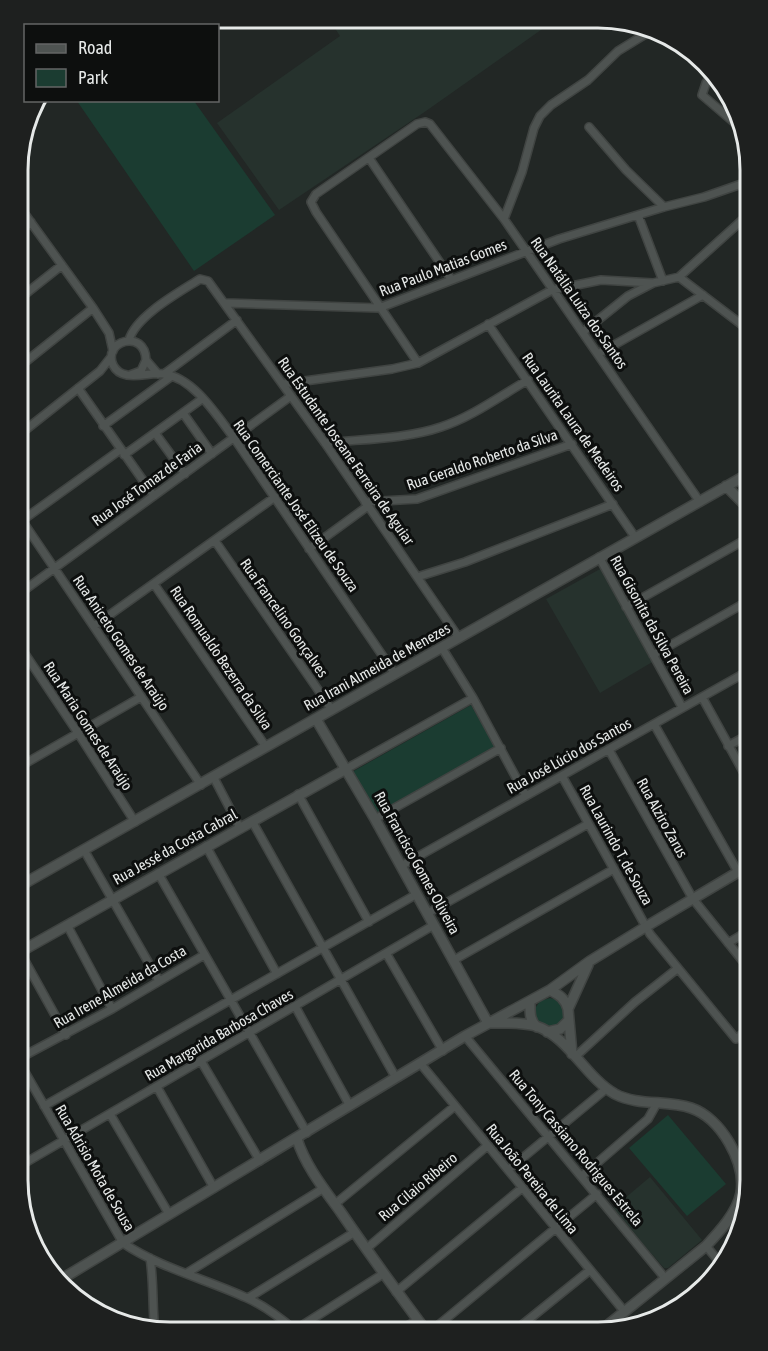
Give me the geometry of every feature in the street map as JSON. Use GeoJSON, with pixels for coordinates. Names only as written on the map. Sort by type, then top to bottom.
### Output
{"type":"FeatureCollection","features":[{"type":"Feature","properties":{"kind":"street"},"geometry":{"type":"LineString","coordinates":[[504,219],[540,116],[551,105],[588,80],[618,51],[643,36]]}},
{"type":"Feature","properties":{"kind":"street"},"geometry":{"type":"LineString","coordinates":[[707,81],[702,95],[729,118]]}},
{"type":"Feature","properties":{"kind":"street","name":"Rua Natália Luiza dos Santos"},"geometry":{"type":"LineString","coordinates":[[369,158],[417,124],[425,122],[430,124],[504,219],[700,502]]}},
{"type":"Feature","properties":{"kind":"street"},"geometry":{"type":"LineString","coordinates":[[589,127],[664,207]]}},
{"type":"Feature","properties":{"kind":"street"},"geometry":{"type":"LineString","coordinates":[[418,363],[379,308],[311,202],[316,194],[369,158],[451,279]]}},
{"type":"Feature","properties":{"kind":"street","name":"Rua Paulo Matias Gomes"},"geometry":{"type":"LineString","coordinates":[[225,303],[379,308],[526,251],[638,214],[704,197],[740,184]]}},
{"type":"Feature","properties":{"kind":"street"},"geometry":{"type":"LineString","coordinates":[[638,214],[663,281]]}},
{"type":"Feature","properties":{"kind":"street"},"geometry":{"type":"LineString","coordinates":[[28,218],[109,333],[115,368],[119,372]]}},
{"type":"Feature","properties":{"kind":"street"},"geometry":{"type":"LineString","coordinates":[[283,384],[392,369],[418,363],[552,290],[601,280],[653,283],[679,277],[740,222]]}},
{"type":"Feature","properties":{"kind":"street"},"geometry":{"type":"LineString","coordinates":[[28,292],[62,265]]}},
{"type":"Feature","properties":{"kind":"street"},"geometry":{"type":"LineString","coordinates":[[679,277],[740,323]]}},
{"type":"Feature","properties":{"kind":"street","name":"Rua Estudante Joseane Ferreira de Aguiar"},"geometry":{"type":"LineString","coordinates":[[126,341],[137,325],[179,292],[200,279],[208,281],[325,443],[459,638]]}},
{"type":"Feature","properties":{"kind":"street"},"geometry":{"type":"LineString","coordinates":[[583,332],[628,296],[653,283]]}},
{"type":"Feature","properties":{"kind":"street"},"geometry":{"type":"LineString","coordinates":[[598,354],[703,295]]}},
{"type":"Feature","properties":{"kind":"street"},"geometry":{"type":"LineString","coordinates":[[28,360],[93,308]]}},
{"type":"Feature","properties":{"kind":"street"},"geometry":{"type":"LineString","coordinates":[[103,426],[237,320]]}},
{"type":"Feature","properties":{"kind":"street","name":"Rua Laurita Laura de Medeiros"},"geometry":{"type":"LineString","coordinates":[[488,324],[635,537]]}},
{"type":"Feature","properties":{"kind":"street"},"geometry":{"type":"LineString","coordinates":[[109,333],[126,341],[137,342],[143,348],[146,360],[141,370],[130,375]]}},
{"type":"Feature","properties":{"kind":"street"},"geometry":{"type":"LineString","coordinates":[[28,428],[100,371],[112,354],[126,341]]}},
{"type":"Feature","properties":{"kind":"street","name":"Rua Comerciante José Elizeu de Souza"},"geometry":{"type":"LineString","coordinates":[[146,360],[165,375],[192,389],[234,438],[395,674]]}},
{"type":"Feature","properties":{"kind":"street"},"geometry":{"type":"LineString","coordinates":[[100,371],[144,376],[165,375]]}},
{"type":"Feature","properties":{"kind":"street"},"geometry":{"type":"LineString","coordinates":[[325,443],[413,434],[439,428],[459,420],[528,380]]}},
{"type":"Feature","properties":{"kind":"street"},"geometry":{"type":"LineString","coordinates":[[78,388],[154,496]]}},
{"type":"Feature","properties":{"kind":"street","name":"Rua José Tomaz de Faria"},"geometry":{"type":"LineString","coordinates":[[28,587],[291,396]]}},
{"type":"Feature","properties":{"kind":"street"},"geometry":{"type":"LineString","coordinates":[[28,515],[122,452],[155,433],[202,399]]}},
{"type":"Feature","properties":{"kind":"street"},"geometry":{"type":"LineString","coordinates":[[183,413],[212,454]]}},
{"type":"Feature","properties":{"kind":"street"},"geometry":{"type":"LineString","coordinates":[[155,433],[185,474]]}},
{"type":"Feature","properties":{"kind":"street","name":"Rua Geraldo Roberto da Silva"},"geometry":{"type":"LineString","coordinates":[[366,504],[417,499],[572,444]]}},
{"type":"Feature","properties":{"kind":"street","name":"Rua Irani Almeida de Menezes"},"geometry":{"type":"LineString","coordinates":[[28,881],[740,479]]}},
{"type":"Feature","properties":{"kind":"street"},"geometry":{"type":"LineString","coordinates":[[726,486],[740,500]]}},
{"type":"Feature","properties":{"kind":"street"},"geometry":{"type":"LineString","coordinates":[[94,626],[275,497]]}},
{"type":"Feature","properties":{"kind":"street"},"geometry":{"type":"LineString","coordinates":[[309,549],[366,504]]}},
{"type":"Feature","properties":{"kind":"street"},"geometry":{"type":"LineString","coordinates":[[417,577],[475,558],[613,504]]}},
{"type":"Feature","properties":{"kind":"street","name":"Rua Aniceto Gomes de Araújo"},"geometry":{"type":"LineString","coordinates":[[28,531],[201,785]]}},
{"type":"Feature","properties":{"kind":"street","name":"Rua Francelino Gonçalves"},"geometry":{"type":"LineString","coordinates":[[215,541],[332,710]]}},
{"type":"Feature","properties":{"kind":"street"},"geometry":{"type":"LineString","coordinates":[[626,607],[740,543]]}},
{"type":"Feature","properties":{"kind":"street","name":"Rua Gisonita da Silva Pereira"},"geometry":{"type":"LineString","coordinates":[[599,557],[682,707]]}},
{"type":"Feature","properties":{"kind":"street","name":"Rua Romualdo Bezerra da Silva"},"geometry":{"type":"LineString","coordinates":[[154,584],[266,747]]}},
{"type":"Feature","properties":{"kind":"street"},"geometry":{"type":"LineString","coordinates":[[653,655],[740,606]]}},
{"type":"Feature","properties":{"kind":"street"},"geometry":{"type":"LineString","coordinates":[[442,648],[501,748],[526,796]]}},
{"type":"Feature","properties":{"kind":"street","name":"Rua Maria Gomes de Araújo"},"geometry":{"type":"LineString","coordinates":[[28,658],[135,822]]}},
{"type":"Feature","properties":{"kind":"street","name":"Rua José Lúcio dos Santos"},"geometry":{"type":"LineString","coordinates":[[401,866],[740,676]]}},
{"type":"Feature","properties":{"kind":"street"},"geometry":{"type":"LineString","coordinates":[[28,761],[141,697]]}},
{"type":"Feature","properties":{"kind":"street"},"geometry":{"type":"LineString","coordinates":[[702,697],[739,766]]}},
{"type":"Feature","properties":{"kind":"street"},"geometry":{"type":"LineString","coordinates":[[346,769],[472,698]]}},
{"type":"Feature","properties":{"kind":"street","name":"Rua Francisco Gomes Oliveira"},"geometry":{"type":"LineString","coordinates":[[316,718],[488,1023]]}},
{"type":"Feature","properties":{"kind":"street"},"geometry":{"type":"LineString","coordinates":[[66,1276],[465,1036],[550,990],[647,926],[738,872],[654,724]]}},
{"type":"Feature","properties":{"kind":"street"},"geometry":{"type":"LineString","coordinates":[[728,746],[739,740]]}},
{"type":"Feature","properties":{"kind":"street"},"geometry":{"type":"LineString","coordinates":[[375,819],[501,748]]}},
{"type":"Feature","properties":{"kind":"street","name":"Rua Alziro Zarus"},"geometry":{"type":"LineString","coordinates":[[609,750],[693,899],[739,957]]}},
{"type":"Feature","properties":{"kind":"street","name":"Rua Jessé da Costa Cabral"},"geometry":{"type":"LineString","coordinates":[[28,947],[346,769]]}},
{"type":"Feature","properties":{"kind":"street","name":"Rua Laurindo T. de Souza"},"geometry":{"type":"LineString","coordinates":[[562,776],[654,941],[736,1039],[739,1037]]}},
{"type":"Feature","properties":{"kind":"street"},"geometry":{"type":"LineString","coordinates":[[214,778],[240,828]]}},
{"type":"Feature","properties":{"kind":"street"},"geometry":{"type":"LineString","coordinates":[[298,794],[369,922]]}},
{"type":"Feature","properties":{"kind":"street"},"geometry":{"type":"LineString","coordinates":[[252,821],[396,1078]]}},
{"type":"Feature","properties":{"kind":"street"},"geometry":{"type":"LineString","coordinates":[[428,913],[588,824]]}},
{"type":"Feature","properties":{"kind":"street"},"geometry":{"type":"LineString","coordinates":[[206,846],[277,974]]}},
{"type":"Feature","properties":{"kind":"street"},"geometry":{"type":"LineString","coordinates":[[84,850],[159,981]]}},
{"type":"Feature","properties":{"kind":"street"},"geometry":{"type":"LineString","coordinates":[[454,960],[614,869]]}},
{"type":"Feature","properties":{"kind":"street"},"geometry":{"type":"LineString","coordinates":[[158,873],[307,1133]]}},
{"type":"Feature","properties":{"kind":"street","name":"Rua Margarida Barbosa Chaves"},"geometry":{"type":"LineString","coordinates":[[44,1106],[417,894]]}},
{"type":"Feature","properties":{"kind":"street"},"geometry":{"type":"LineString","coordinates":[[67,925],[112,1009]]}},
{"type":"Feature","properties":{"kind":"street","name":"Rua Margarida Barbosa Chaves"},"geometry":{"type":"LineString","coordinates":[[28,1161],[434,925]]}},
{"type":"Feature","properties":{"kind":"street"},"geometry":{"type":"LineString","coordinates":[[728,943],[739,936]]}},
{"type":"Feature","properties":{"kind":"street"},"geometry":{"type":"LineString","coordinates":[[386,953],[443,1051]]}},
{"type":"Feature","properties":{"kind":"street","name":"Rua Irene Almeida da Costa"},"geometry":{"type":"LineString","coordinates":[[28,1055],[204,955]]}},
{"type":"Feature","properties":{"kind":"street"},"geometry":{"type":"LineString","coordinates":[[568,1009],[590,962]]}},
{"type":"Feature","properties":{"kind":"street"},"geometry":{"type":"LineString","coordinates":[[28,968],[66,1035]]}},
{"type":"Feature","properties":{"kind":"street"},"geometry":{"type":"LineString","coordinates":[[574,1056],[677,969]]}},
{"type":"Feature","properties":{"kind":"street"},"geometry":{"type":"LineString","coordinates":[[550,990],[566,1001],[574,1056]]}},
{"type":"Feature","properties":{"kind":"street"},"geometry":{"type":"LineString","coordinates":[[530,1001],[530,1014],[533,1024],[537,1027]]}},
{"type":"Feature","properties":{"kind":"street"},"geometry":{"type":"LineString","coordinates":[[295,1006],[350,1106]]}},
{"type":"Feature","properties":{"kind":"street"},"geometry":{"type":"LineString","coordinates":[[547,1032],[560,1029],[568,1021]]}},
{"type":"Feature","properties":{"kind":"street"},"geometry":{"type":"LineString","coordinates":[[488,1023],[512,1022],[537,1027],[547,1032],[606,1089],[628,1099],[693,1108],[710,1118],[721,1130],[735,1154],[739,1169]]}},
{"type":"Feature","properties":{"kind":"street","name":"Rua Tony Cassiano Rodrigues Estrela"},"geometry":{"type":"LineString","coordinates":[[465,1036],[665,1278]]}},
{"type":"Feature","properties":{"kind":"street"},"geometry":{"type":"LineString","coordinates":[[201,1061],[260,1161]]}},
{"type":"Feature","properties":{"kind":"street","name":"Rua João Pereira de Lima"},"geometry":{"type":"LineString","coordinates":[[420,1064],[624,1311]]}},
{"type":"Feature","properties":{"kind":"street","name":"Rua Adrisio Mota de Sousa"},"geometry":{"type":"LineString","coordinates":[[28,1078],[123,1243],[150,1258],[248,1298],[284,1322]]}},
{"type":"Feature","properties":{"kind":"street"},"geometry":{"type":"LineString","coordinates":[[157,1087],[214,1188]]}},
{"type":"Feature","properties":{"kind":"street"},"geometry":{"type":"LineString","coordinates":[[508,1170],[606,1089]]}},
{"type":"Feature","properties":{"kind":"street"},"geometry":{"type":"LineString","coordinates":[[582,1176],[648,1119],[657,1103]]}},
{"type":"Feature","properties":{"kind":"street"},"geometry":{"type":"LineString","coordinates":[[335,1204],[455,1106]]}},
{"type":"Feature","properties":{"kind":"street"},"geometry":{"type":"LineString","coordinates":[[110,1114],[169,1214]]}},
{"type":"Feature","properties":{"kind":"street"},"geometry":{"type":"LineString","coordinates":[[297,1139],[305,1158],[324,1188],[418,1321]]}},
{"type":"Feature","properties":{"kind":"street","name":"Rua Cilaio Ribeiro"},"geometry":{"type":"LineString","coordinates":[[366,1249],[487,1146]]}},
{"type":"Feature","properties":{"kind":"street"},"geometry":{"type":"LineString","coordinates":[[187,1273],[324,1188]]}},
{"type":"Feature","properties":{"kind":"street"},"geometry":{"type":"LineString","coordinates":[[396,1292],[522,1188]]}},
{"type":"Feature","properties":{"kind":"street"},"geometry":{"type":"LineString","coordinates":[[440,1322],[597,1194]]}},
{"type":"Feature","properties":{"kind":"street"},"geometry":{"type":"LineString","coordinates":[[613,1321],[706,1246],[737,1209]]}},
{"type":"Feature","properties":{"kind":"street"},"geometry":{"type":"LineString","coordinates":[[248,1298],[355,1232]]}},
{"type":"Feature","properties":{"kind":"street"},"geometry":{"type":"LineString","coordinates":[[706,1246],[716,1258]]}},
{"type":"Feature","properties":{"kind":"street"},"geometry":{"type":"LineString","coordinates":[[150,1258],[154,1281],[153,1321]]}},
{"type":"Feature","properties":{"kind":"street"},"geometry":{"type":"LineString","coordinates":[[526,1322],[590,1270]]}},
{"type":"Feature","properties":{"kind":"street"},"geometry":{"type":"LineString","coordinates":[[310,1322],[383,1274]]}},
{"type":"Feature","properties":{"kind":"shaded area"},"geometry":{"type":"Polygon","coordinates":[[[335,28],[544,28],[279,210],[217,123],[340,36],[335,28]]]}},
{"type":"Feature","properties":{"kind":"shaded area"},"geometry":{"type":"Polygon","coordinates":[[[600,569],[654,661],[600,693],[546,599],[600,569]]]}},
{"type":"Feature","properties":{"kind":"shaded area"},"geometry":{"type":"Polygon","coordinates":[[[650,1177],[702,1240],[668,1268],[664,1268],[612,1209],[650,1177]]]}},
{"type":"Feature","properties":{"kind":"green space"},"geometry":{"type":"Polygon","coordinates":[[[78,102],[195,102],[275,215],[194,271],[78,102]]]}},
{"type":"Feature","properties":{"kind":"green space"},"geometry":{"type":"Polygon","coordinates":[[[471,705],[495,747],[376,815],[352,772],[471,705]]]}},
{"type":"Feature","properties":{"kind":"green space"},"geometry":{"type":"Polygon","coordinates":[[[550,998],[562,1004],[566,1017],[555,1030],[537,1024],[534,1010],[540,1001],[550,998]]]}},
{"type":"Feature","properties":{"kind":"green space"},"geometry":{"type":"Polygon","coordinates":[[[668,1115],[726,1184],[687,1216],[629,1148],[668,1115]]]}}]}
